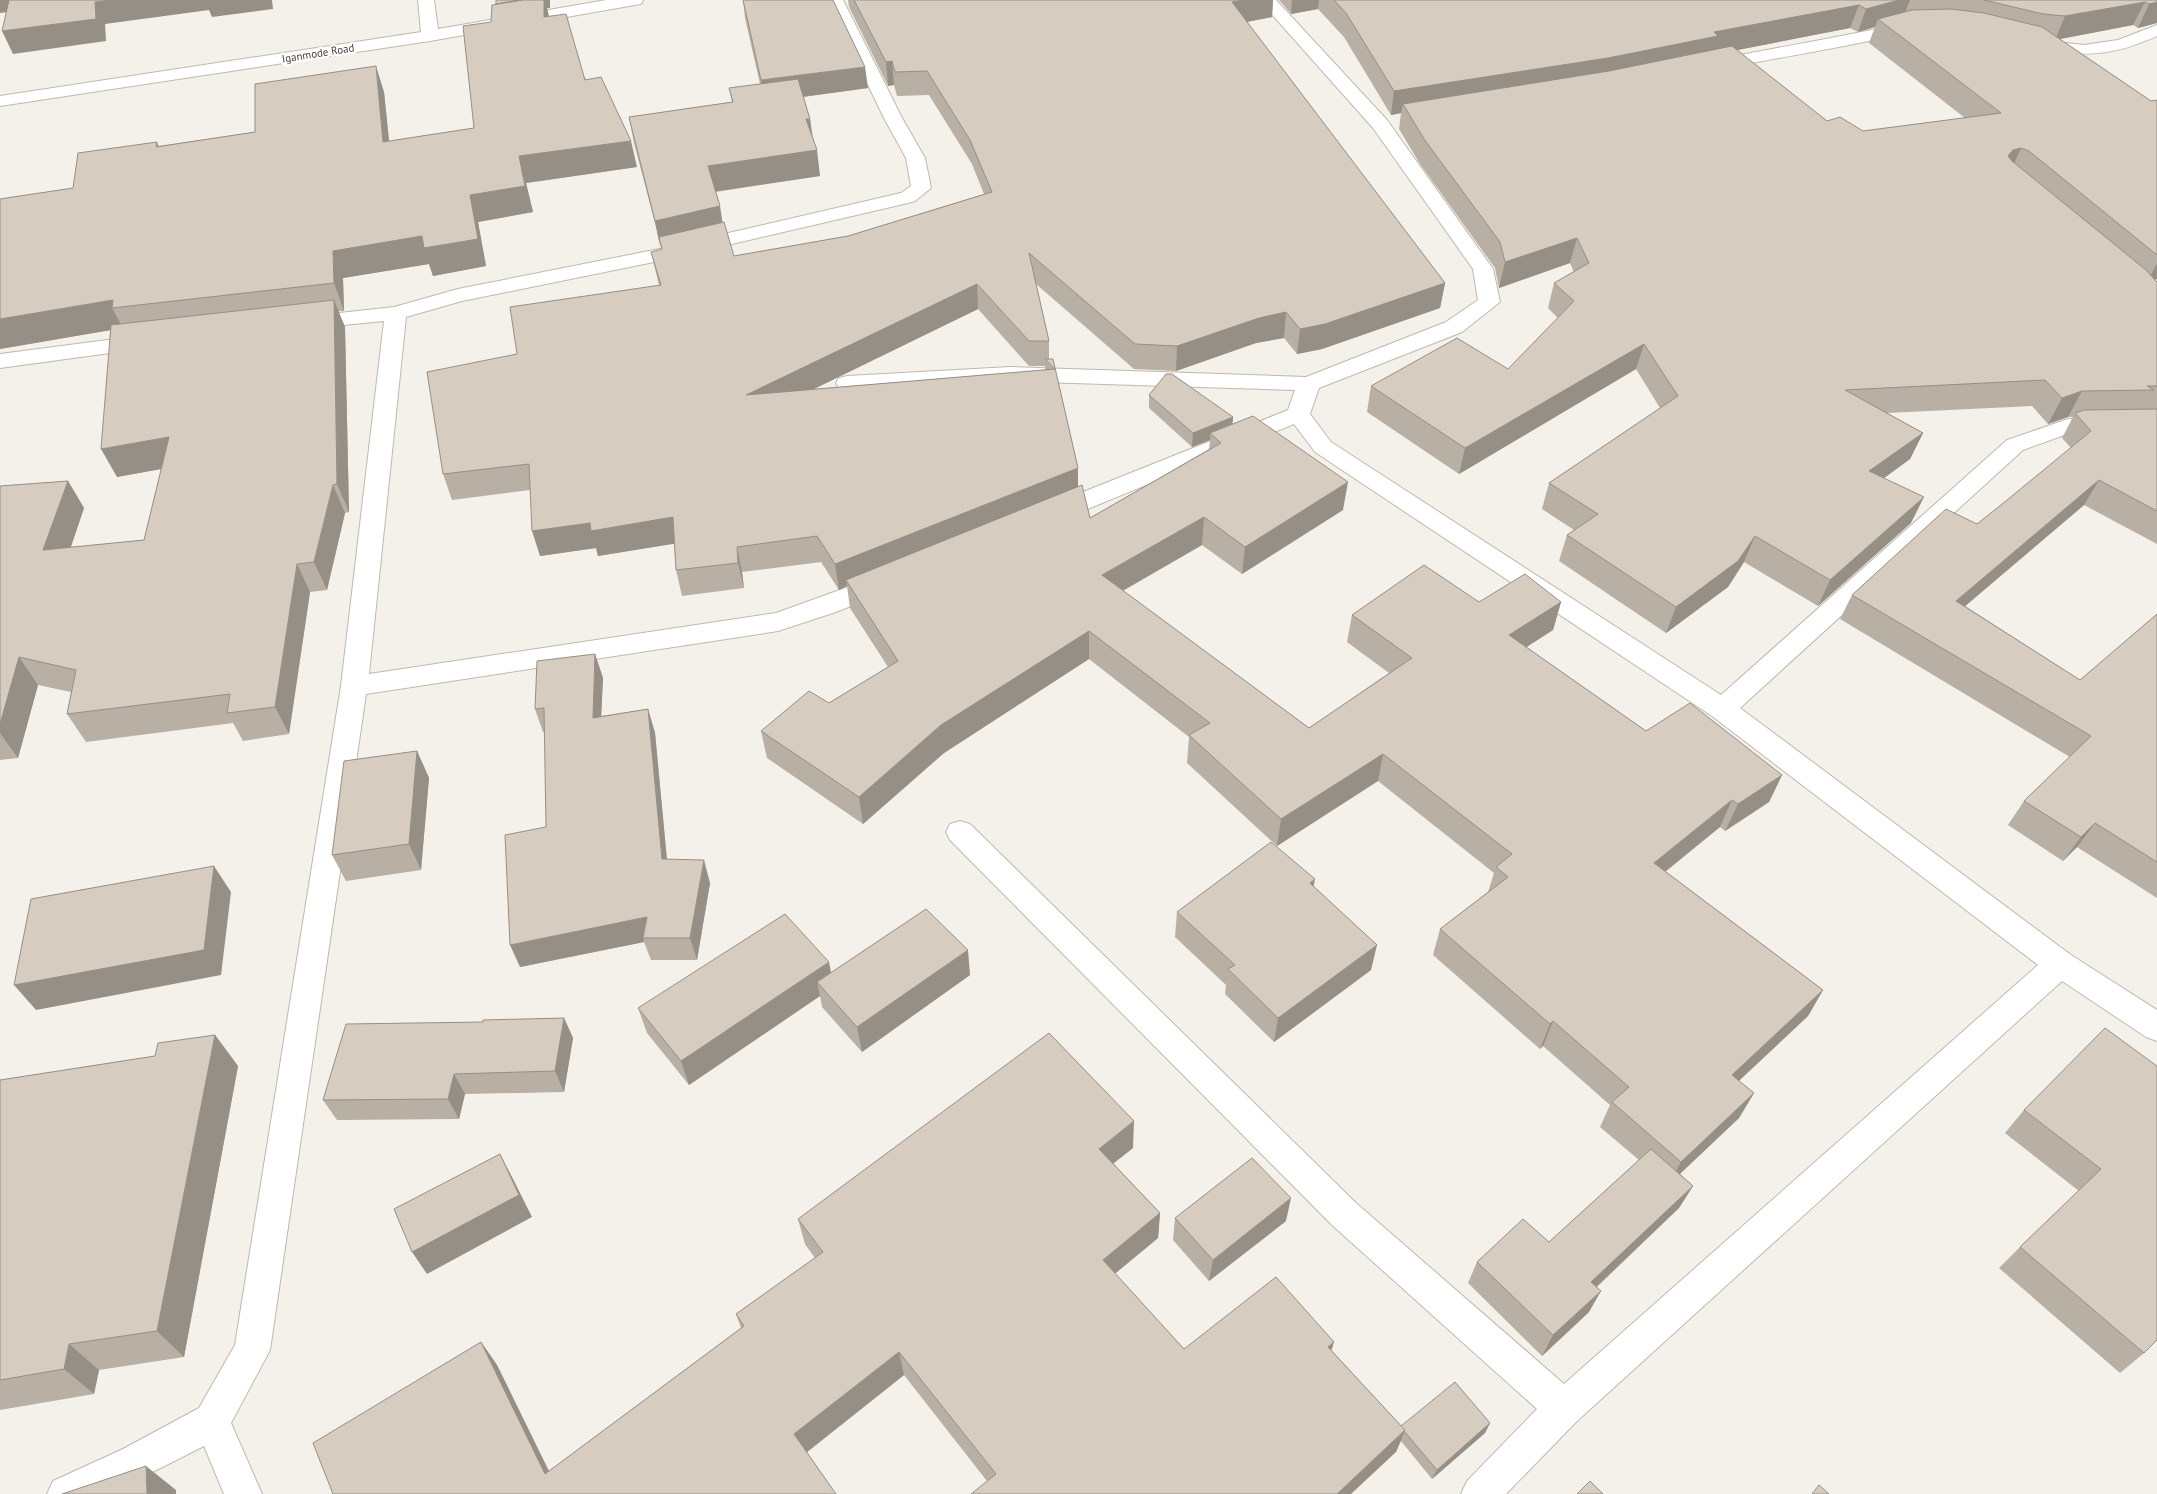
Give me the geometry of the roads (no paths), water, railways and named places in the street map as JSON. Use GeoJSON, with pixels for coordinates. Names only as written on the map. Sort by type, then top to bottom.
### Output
{"type":"FeatureCollection","features":[{"type":"Feature","properties":{"kind":"street"},"geometry":{"type":"LineString","coordinates":[[426,0],[430,36]]}},
{"type":"Feature","properties":{"kind":"street","name":"Iganmode Road"},"geometry":{"type":"LineString","coordinates":[[0,101],[430,36],[635,0]]}},
{"type":"Feature","properties":{"kind":"street"},"geometry":{"type":"LineString","coordinates":[[279,326],[396,312],[458,294],[659,255],[908,197],[921,188],[920,169],[914,152],[899,132],[835,0]]}},
{"type":"Feature","properties":{"kind":"street"},"geometry":{"type":"LineString","coordinates":[[847,383],[1010,374],[1309,384],[1454,327],[1489,302],[1483,269],[1380,124],[1267,0]]}},
{"type":"Feature","properties":{"kind":"street"},"geometry":{"type":"LineString","coordinates":[[1691,70],[1781,51],[1859,39],[1902,27],[1922,27]]}},
{"type":"Feature","properties":{"kind":"street"},"geometry":{"type":"LineString","coordinates":[[2022,42],[2084,50],[2122,45],[2157,30]]}},
{"type":"Feature","properties":{"kind":"street"},"geometry":{"type":"LineString","coordinates":[[1380,124],[1399,121]]}},
{"type":"Feature","properties":{"kind":"street"},"geometry":{"type":"LineString","coordinates":[[66,1494],[136,1462],[212,1422],[252,1350],[354,686],[396,312]]}},
{"type":"Feature","properties":{"kind":"street"},"geometry":{"type":"LineString","coordinates":[[0,361],[46,353],[163,340]]}},
{"type":"Feature","properties":{"kind":"street"},"geometry":{"type":"LineString","coordinates":[[1030,523],[1298,414],[1309,384]]}},
{"type":"Feature","properties":{"kind":"street"},"geometry":{"type":"LineString","coordinates":[[1298,414],[1323,447],[1722,709],[2060,964],[2157,1026]]}},
{"type":"Feature","properties":{"kind":"street"},"geometry":{"type":"LineString","coordinates":[[1722,709],[2015,445],[2068,426],[2157,425]]}},
{"type":"Feature","properties":{"kind":"street"},"geometry":{"type":"LineString","coordinates":[[354,686],[778,622],[827,606],[900,576]]}},
{"type":"Feature","properties":{"kind":"street"},"geometry":{"type":"LineString","coordinates":[[960,832],[1344,1214],[1564,1408]]}},
{"type":"Feature","properties":{"kind":"street"},"geometry":{"type":"LineString","coordinates":[[1480,1494],[1564,1408],[2060,964]]}},
{"type":"Feature","properties":{"kind":"street"},"geometry":{"type":"LineString","coordinates":[[212,1422],[243,1494]]}}]}
